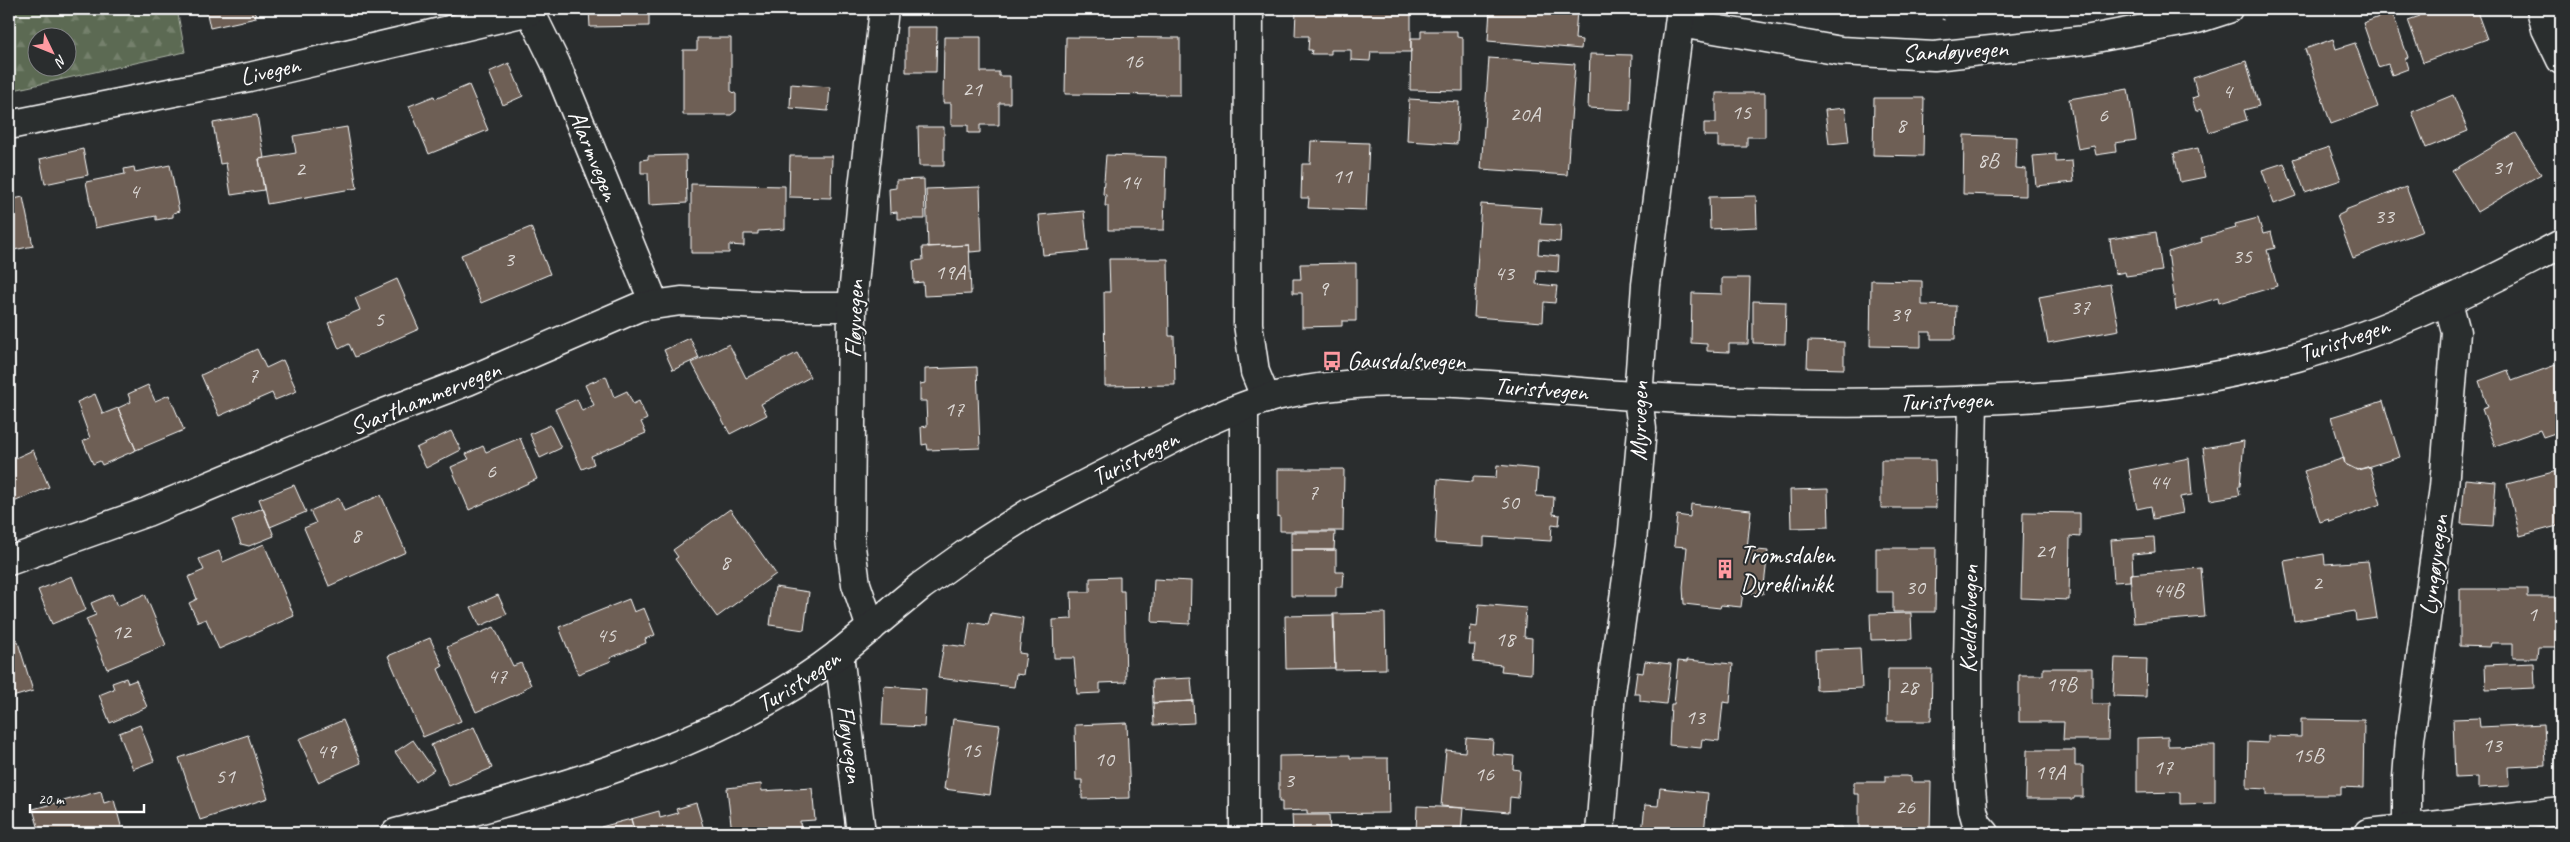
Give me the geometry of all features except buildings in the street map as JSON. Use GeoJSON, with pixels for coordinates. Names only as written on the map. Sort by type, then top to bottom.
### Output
{"type":"FeatureCollection","features":[{"type":"Feature","properties":{"kind":"street","name":"Fløyvegen"},"geometry":{"type":"LineString","coordinates":[[871,628],[856,584],[850,540],[852,306],[866,158],[884,9]]}},
{"type":"Feature","properties":{"kind":"street"},"geometry":{"type":"LineString","coordinates":[[1244,833],[1255,403],[1255,372],[1248,324],[1249,9]]}},
{"type":"Feature","properties":{"kind":"street","name":"Sandøyvegen"},"geometry":{"type":"LineString","coordinates":[[1680,16],[1841,51],[1934,56],[2085,40],[2179,22],[2228,9]]}},
{"type":"Feature","properties":{"kind":"street"},"geometry":{"type":"LineString","coordinates":[[2541,9],[2546,29],[2561,60]]}},
{"type":"Feature","properties":{"kind":"street","name":"Livegen"},"geometry":{"type":"LineString","coordinates":[[9,125],[249,76],[530,10]]}},
{"type":"Feature","properties":{"kind":"street","name":"Alarmvegen"},"geometry":{"type":"LineString","coordinates":[[530,10],[556,64],[654,303]]}},
{"type":"Feature","properties":{"kind":"street","name":"Myrvegen"},"geometry":{"type":"LineString","coordinates":[[1600,833],[1612,692],[1632,542],[1642,429],[1638,398],[1647,276],[1680,16]]}},
{"type":"Feature","properties":{"kind":"street","name":"Turistvegen"},"geometry":{"type":"LineString","coordinates":[[396,833],[621,766],[673,747],[767,702],[804,681],[947,566],[1028,513],[1198,426],[1255,403],[1300,392],[1345,386],[1412,383],[1584,391],[1638,398],[1854,403],[2071,396],[2189,382],[2299,356],[2390,325],[2448,302],[2561,244]]}},
{"type":"Feature","properties":{"kind":"street","name":"Svarthammervegen"},"geometry":{"type":"LineString","coordinates":[[9,561],[148,512],[379,415],[468,381],[629,310],[654,303],[681,301],[797,307],[852,306]]}},
{"type":"Feature","properties":{"kind":"street","name":"Lyngøyvegen"},"geometry":{"type":"LineString","coordinates":[[2407,830],[2407,778],[2410,739],[2444,487],[2455,346],[2456,332],[2448,302]]}},
{"type":"Feature","properties":{"kind":"street","name":"Kveldsolvegen"},"geometry":{"type":"LineString","coordinates":[[1973,400],[1968,757],[1973,810],[1977,824],[1986,833]]}},
{"type":"Feature","properties":{"kind":"street","name":"Fløyvegen"},"geometry":{"type":"LineString","coordinates":[[839,654],[861,833]]}},
{"type":"Feature","properties":{"kind":"street"},"geometry":{"type":"LineString","coordinates":[[2369,833],[2561,811]]}},
{"type":"Feature","properties":{"kind":"green space"},"geometry":{"type":"Polygon","coordinates":[[[9,9],[177,9],[185,52],[78,76],[78,28],[28,28],[28,78],[68,78],[9,91],[9,9]]]}},
{"type":"Feature","properties":{"kind":"place","name":"Gausdalsvegen"},"geometry":{"type":"Point","coordinates":[1332,361]}},
{"type":"Feature","properties":{"kind":"place","name":"Tromsdalen Dyreklinikk"},"geometry":{"type":"Point","coordinates":[1725,569]}}]}
